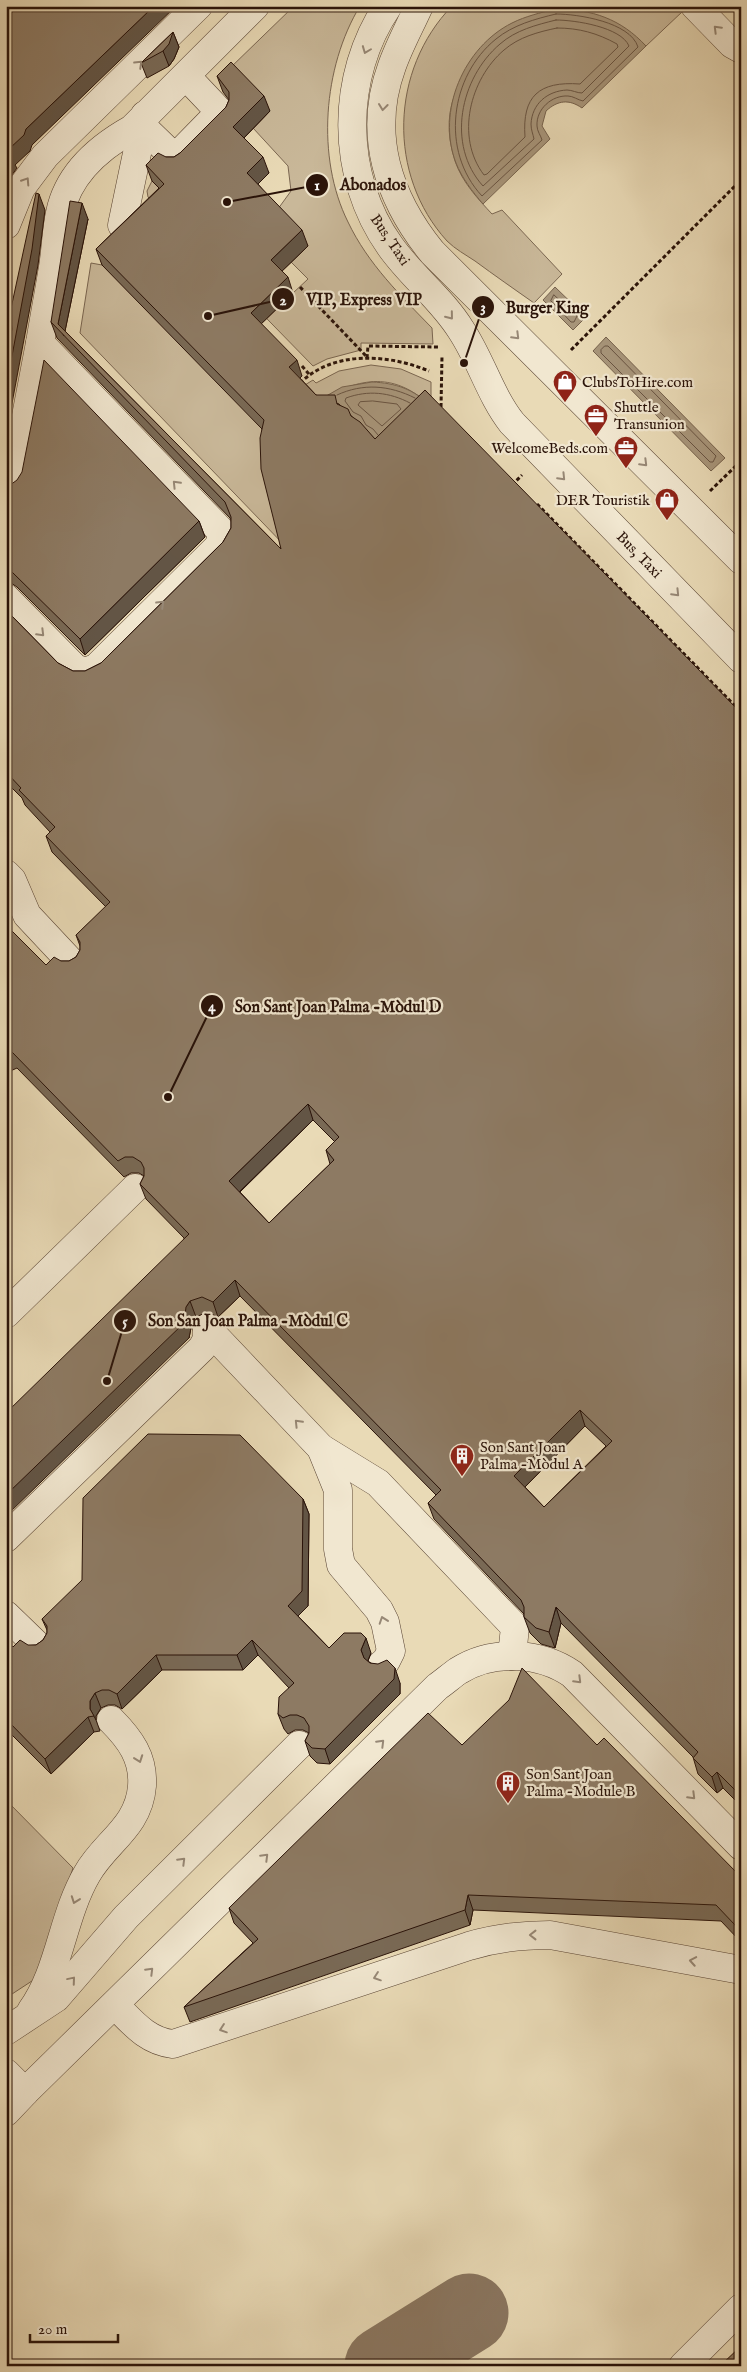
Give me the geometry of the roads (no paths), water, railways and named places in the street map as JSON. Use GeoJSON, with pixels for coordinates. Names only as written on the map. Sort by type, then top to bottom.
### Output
{"type":"FeatureCollection","features":[{"type":"Feature","properties":{"kind":"street"},"geometry":{"type":"LineString","coordinates":[[6,225],[21,188],[45,156],[198,6]]}},
{"type":"Feature","properties":{"kind":"street"},"geometry":{"type":"LineString","coordinates":[[9,487],[40,343],[60,213],[71,182],[81,168],[108,142],[134,133],[186,76],[255,6]]}},
{"type":"Feature","properties":{"kind":"street","name":"Bus, Taxi"},"geometry":{"type":"LineString","coordinates":[[388,6],[366,49],[355,85],[352,134],[361,189],[369,210],[389,245],[461,329],[492,393],[512,423],[741,659]]}},
{"type":"Feature","properties":{"kind":"street"},"geometry":{"type":"LineString","coordinates":[[419,6],[389,76],[380,124],[389,177],[412,227],[432,252],[741,560]]}},
{"type":"Feature","properties":{"kind":"street"},"geometry":{"type":"LineString","coordinates":[[402,44],[436,6]]}},
{"type":"Feature","properties":{"kind":"street"},"geometry":{"type":"LineString","coordinates":[[694,6],[732,44],[741,49]]}},
{"type":"Feature","properties":{"kind":"street"},"geometry":{"type":"LineString","coordinates":[[134,133],[174,158],[220,112],[186,76]]}},
{"type":"Feature","properties":{"kind":"street"},"geometry":{"type":"LineString","coordinates":[[119,229],[134,133]]}},
{"type":"Feature","properties":{"kind":"street"},"geometry":{"type":"LineString","coordinates":[[6,598],[75,668],[85,672],[96,668],[218,547],[222,538],[219,529],[40,343]]}},
{"type":"Feature","properties":{"kind":"street"},"geometry":{"type":"LineString","coordinates":[[6,874],[12,880],[27,915],[71,962]]}},
{"type":"Feature","properties":{"kind":"street"},"geometry":{"type":"LineString","coordinates":[[6,1314],[135,1188]]}},
{"type":"Feature","properties":{"kind":"street"},"geometry":{"type":"LineString","coordinates":[[6,1538],[202,1348],[207,1339],[207,1328],[321,1448],[378,1483],[515,1627],[512,1656]]}},
{"type":"Feature","properties":{"kind":"street"},"geometry":{"type":"LineString","coordinates":[[321,1448],[336,1481],[339,1501],[338,1549],[340,1565],[379,1610],[385,1622],[391,1651],[386,1661],[382,1664]]}},
{"type":"Feature","properties":{"kind":"street"},"geometry":{"type":"LineString","coordinates":[[339,1519],[342,1508],[357,1498],[368,1495],[380,1496],[397,1503]]}},
{"type":"Feature","properties":{"kind":"street"},"geometry":{"type":"LineString","coordinates":[[6,1615],[37,1645]]}},
{"type":"Feature","properties":{"kind":"street"},"geometry":{"type":"LineString","coordinates":[[6,2112],[437,1687],[459,1670],[484,1660],[512,1656],[536,1658],[557,1664],[572,1674],[741,1846]]}},
{"type":"Feature","properties":{"kind":"street"},"geometry":{"type":"LineString","coordinates":[[14,2026],[43,1993],[86,1875],[98,1857],[127,1828],[139,1805],[142,1768],[130,1739],[111,1720]]}},
{"type":"Feature","properties":{"kind":"street"},"geometry":{"type":"LineString","coordinates":[[14,2026],[56,1998],[126,1917],[299,1745]]}},
{"type":"Feature","properties":{"kind":"street"},"geometry":{"type":"LineString","coordinates":[[115,2005],[144,2034],[160,2043],[173,2044],[494,1938],[523,1935],[550,1935],[741,1970]]}},
{"type":"Feature","properties":{"kind":"street"},"geometry":{"type":"LineString","coordinates":[[6,2073],[26,2092]]}},
{"type":"Feature","properties":{"kind":"street"},"geometry":{"type":"LineString","coordinates":[[684,2366],[741,2308]]}},
{"type":"Feature","properties":{"kind":"water"},"geometry":{"type":"Polygon","coordinates":[[[555,9],[569,9],[605,17],[626,29],[646,46],[582,108],[573,103],[564,102],[546,111],[542,126],[550,139],[483,204],[461,174],[451,143],[452,102],[458,82],[480,48],[495,34],[512,23],[555,9]]]}},
{"type":"Feature","properties":{"kind":"water"},"geometry":{"type":"Polygon","coordinates":[[[555,287],[586,317],[573,330],[543,300],[555,287]]]}},
{"type":"Feature","properties":{"kind":"water"},"geometry":{"type":"Polygon","coordinates":[[[606,337],[725,458],[711,471],[593,351],[606,337]]]}},
{"type":"Feature","properties":{"kind":"water"},"geometry":{"type":"Polygon","coordinates":[[[372,382],[404,388],[418,395],[431,406],[373,463],[314,403],[342,387],[372,382]]]}},
{"type":"Feature","properties":{"kind":"place","name":"Abonados"},"geometry":{"type":"Point","coordinates":[227,202]}},
{"type":"Feature","properties":{"kind":"place","name":"VIP, Express VIP"},"geometry":{"type":"Point","coordinates":[208,316]}},
{"type":"Feature","properties":{"kind":"place","name":"Burger King"},"geometry":{"type":"Point","coordinates":[464,363]}},
{"type":"Feature","properties":{"kind":"place","name":"ClubsToHire.com"},"geometry":{"type":"Point","coordinates":[565,403]}},
{"type":"Feature","properties":{"kind":"place","name":"Shuttle Transunion"},"geometry":{"type":"Point","coordinates":[596,437]}},
{"type":"Feature","properties":{"kind":"place","name":"WelcomeBeds.com"},"geometry":{"type":"Point","coordinates":[626,469]}},
{"type":"Feature","properties":{"kind":"place","name":"DER Touristik"},"geometry":{"type":"Point","coordinates":[667,521]}},
{"type":"Feature","properties":{"kind":"place","name":"Son Sant Joan Palma -Mòdul D"},"geometry":{"type":"Point","coordinates":[168,1097]}},
{"type":"Feature","properties":{"kind":"place","name":"Son San Joan Palma -Mòdul C"},"geometry":{"type":"Point","coordinates":[107,1381]}},
{"type":"Feature","properties":{"kind":"place","name":"Son Sant Joan Palma -Mòdul A"},"geometry":{"type":"Point","coordinates":[462,1477]}},
{"type":"Feature","properties":{"kind":"place","name":"Son Sant Joan Palma -Module B"},"geometry":{"type":"Point","coordinates":[508,1804]}}]}
